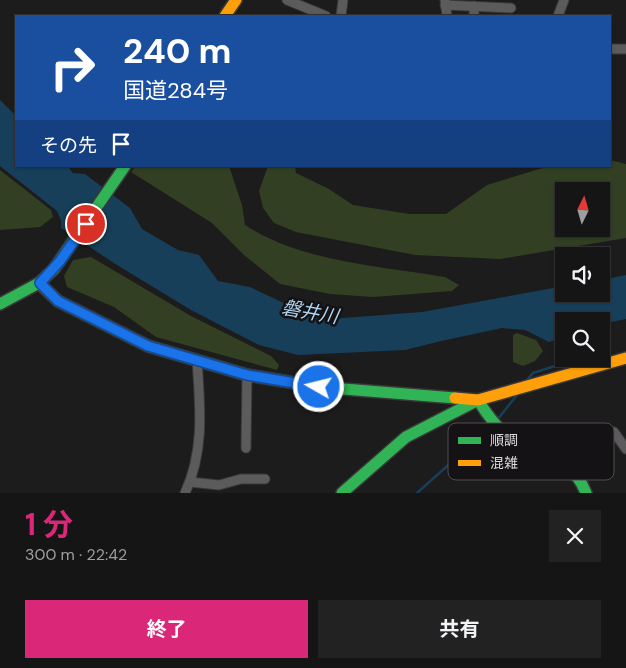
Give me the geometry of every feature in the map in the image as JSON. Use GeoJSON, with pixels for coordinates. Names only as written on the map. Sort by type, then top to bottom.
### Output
{"type":"FeatureCollection","features":[{"type":"Feature","properties":{"kind":"main road"},"geometry":{"type":"LineString","coordinates":[[226,15],[236,0]]}},
{"type":"Feature","properties":{"kind":"main road"},"geometry":{"type":"LineString","coordinates":[[0,304],[40,283],[67,252],[123,167]]}},
{"type":"Feature","properties":{"kind":"main road"},"geometry":{"type":"LineString","coordinates":[[40,283],[58,301],[135,341],[247,375],[319,387],[478,400]]}},
{"type":"Feature","properties":{"kind":"main road"},"geometry":{"type":"LineString","coordinates":[[342,493],[405,437],[432,422],[467,408],[478,400],[626,358]]}},
{"type":"Feature","properties":{"kind":"main road"},"geometry":{"type":"LineString","coordinates":[[478,400],[483,409],[496,423]]}},
{"type":"Feature","properties":{"kind":"main road"},"geometry":{"type":"LineString","coordinates":[[580,480],[586,493]]}},
{"type":"Feature","properties":{"kind":"street"},"geometry":{"type":"LineString","coordinates":[[287,0],[324,15]]}},
{"type":"Feature","properties":{"kind":"street"},"geometry":{"type":"LineString","coordinates":[[341,15],[343,0]]}},
{"type":"Feature","properties":{"kind":"street"},"geometry":{"type":"LineString","coordinates":[[558,15],[564,0]]}},
{"type":"Feature","properties":{"kind":"street"},"geometry":{"type":"LineString","coordinates":[[445,3],[511,8]]}},
{"type":"Feature","properties":{"kind":"street"},"geometry":{"type":"LineString","coordinates":[[474,6],[474,15]]}},
{"type":"Feature","properties":{"kind":"street"},"geometry":{"type":"LineString","coordinates":[[611,49],[626,48]]}},
{"type":"Feature","properties":{"kind":"street"},"geometry":{"type":"LineString","coordinates":[[185,493],[190,482],[200,440],[198,360]]}},
{"type":"Feature","properties":{"kind":"street"},"geometry":{"type":"LineString","coordinates":[[246,448],[247,375]]}},
{"type":"Feature","properties":{"kind":"street"},"geometry":{"type":"LineString","coordinates":[[614,432],[626,449]]}},
{"type":"Feature","properties":{"kind":"street"},"geometry":{"type":"LineString","coordinates":[[190,482],[219,485],[241,479],[265,478]]}},
{"type":"Feature","properties":{"kind":"green space"},"geometry":{"type":"Polygon","coordinates":[[[611,160],[626,164],[626,238],[572,247],[555,247],[555,250],[500,259],[415,255],[296,232],[274,223],[263,208],[259,191],[268,167],[295,167],[296,173],[329,189],[353,205],[409,214],[446,214],[487,185],[547,167],[611,167],[611,160]]]}},
{"type":"Feature","properties":{"kind":"green space"},"geometry":{"type":"Polygon","coordinates":[[[135,167],[229,167],[242,205],[245,225],[267,237],[316,255],[342,261],[445,277],[459,285],[452,291],[373,297],[330,294],[280,284],[244,255],[212,223],[131,172],[135,167]]]}},
{"type":"Feature","properties":{"kind":"green space"},"geometry":{"type":"Polygon","coordinates":[[[0,170],[51,210],[53,217],[40,227],[0,230],[0,170]]]}},
{"type":"Feature","properties":{"kind":"green space"},"geometry":{"type":"Polygon","coordinates":[[[91,257],[191,316],[271,356],[279,365],[277,370],[156,337],[114,307],[67,287],[64,276],[73,260],[91,257]]]}},
{"type":"Feature","properties":{"kind":"green space"},"geometry":{"type":"Polygon","coordinates":[[[517,333],[536,340],[543,351],[535,361],[523,366],[513,362],[513,335],[517,333]]]}},
{"type":"Feature","properties":{"kind":"water"},"geometry":{"type":"Polygon","coordinates":[[[0,100],[15,115],[15,167],[68,167],[73,173],[85,174],[130,208],[142,229],[178,250],[199,255],[218,281],[250,287],[292,307],[330,319],[422,312],[555,288],[555,302],[610,302],[610,278],[626,275],[626,319],[610,322],[610,312],[555,312],[555,340],[549,342],[525,330],[502,328],[405,350],[298,355],[259,345],[191,310],[61,228],[61,220],[57,211],[0,166],[0,100]]]}},
{"type":"Feature","properties":{"kind":"waterway"},"geometry":{"type":"LineString","coordinates":[[526,381],[533,373],[555,366]]}},
{"type":"Feature","properties":{"kind":"waterway"},"geometry":{"type":"LineString","coordinates":[[497,420],[517,395]]}},
{"type":"Feature","properties":{"kind":"waterway"},"geometry":{"type":"LineString","coordinates":[[417,493],[448,465]]}},
{"type":"Feature","properties":{"kind":"traffic: fast"},"geometry":{"type":"LineString","coordinates":[[0,304],[39,283],[54,269],[124,167]]}},
{"type":"Feature","properties":{"kind":"traffic: fast"},"geometry":{"type":"LineString","coordinates":[[39,283],[58,301],[148,346],[247,375],[319,387],[455,398]]}},
{"type":"Feature","properties":{"kind":"traffic: fast"},"geometry":{"type":"LineString","coordinates":[[342,493],[406,437],[478,400],[495,423]]}},
{"type":"Feature","properties":{"kind":"traffic: fast"},"geometry":{"type":"LineString","coordinates":[[580,480],[586,493]]}},
{"type":"Feature","properties":{"kind":"traffic: slow"},"geometry":{"type":"LineString","coordinates":[[226,15],[236,0]]}},
{"type":"Feature","properties":{"kind":"traffic: slow"},"geometry":{"type":"LineString","coordinates":[[455,398],[478,400],[626,358]]}},
{"type":"Feature","properties":{"kind":"route"},"geometry":{"type":"LineString","coordinates":[[86,224],[54,269],[40,283],[58,301],[148,346],[247,375],[319,387]]}},
{"type":"Feature","properties":{"kind":"water label","name":"磐井川"},"geometry":{"type":"Point","coordinates":[310,312]}}]}
